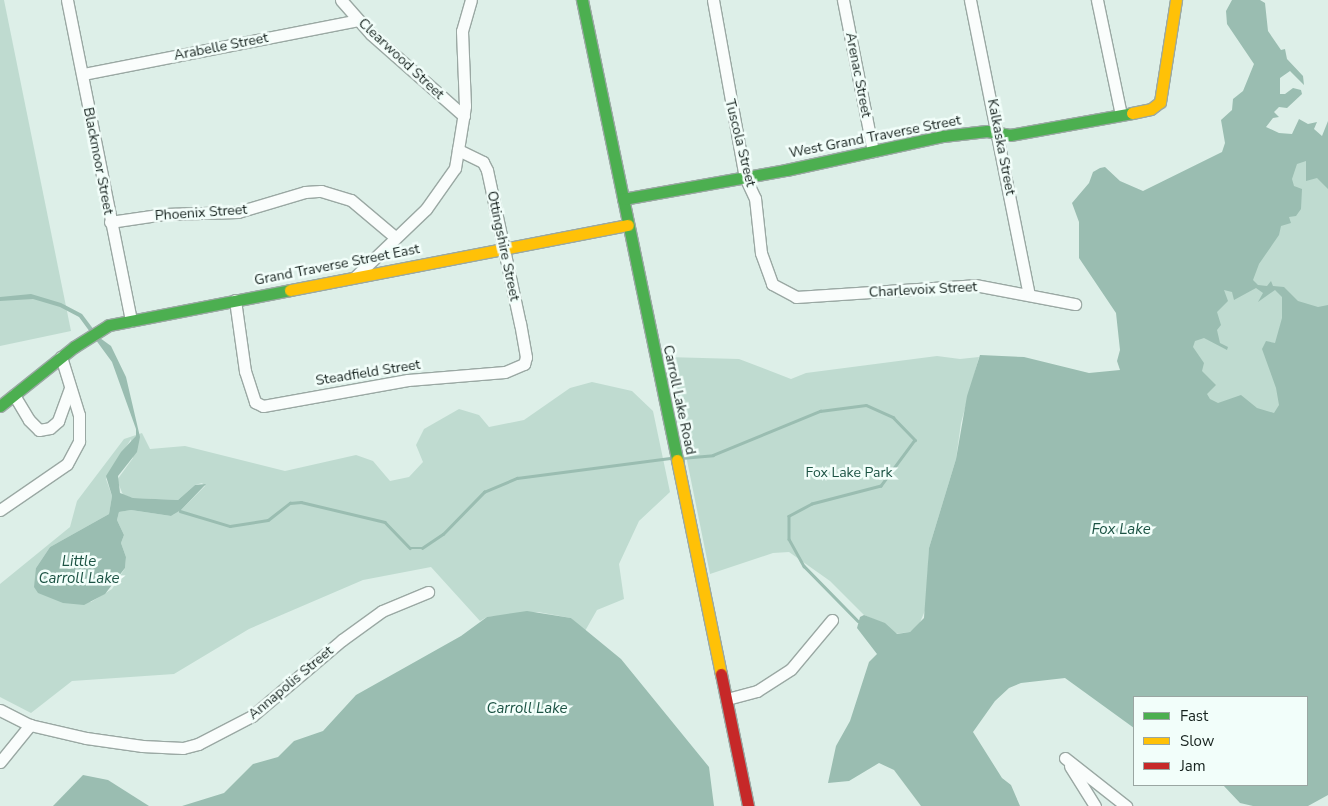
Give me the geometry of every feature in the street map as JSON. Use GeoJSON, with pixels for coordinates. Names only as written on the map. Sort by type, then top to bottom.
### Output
{"type":"FeatureCollection","features":[{"type":"Feature","properties":{"kind":"street","name":"Blackmoor Street"},"geometry":{"type":"LineString","coordinates":[[67,0],[131,321]]}},
{"type":"Feature","properties":{"kind":"street","name":"Clearwood Street"},"geometry":{"type":"LineString","coordinates":[[342,0],[358,20],[464,116]]}},
{"type":"Feature","properties":{"kind":"street"},"geometry":{"type":"LineString","coordinates":[[354,277],[426,209],[455,168],[464,116],[462,31],[471,0]]}},
{"type":"Feature","properties":{"kind":"street","name":"Carroll Lake Road"},"geometry":{"type":"LineString","coordinates":[[582,0],[748,806]]}},
{"type":"Feature","properties":{"kind":"street","name":"Tuscola Street"},"geometry":{"type":"LineString","coordinates":[[713,0],[746,176],[755,198],[761,253],[772,284]]}},
{"type":"Feature","properties":{"kind":"street","name":"Arenac Street"},"geometry":{"type":"LineString","coordinates":[[843,0],[873,151]]}},
{"type":"Feature","properties":{"kind":"street","name":"Kalkaska Street"},"geometry":{"type":"LineString","coordinates":[[970,0],[1029,294]]}},
{"type":"Feature","properties":{"kind":"street"},"geometry":{"type":"LineString","coordinates":[[1097,0],[1121,115]]}},
{"type":"Feature","properties":{"kind":"street","name":"West Grand Traverse Street"},"geometry":{"type":"LineString","coordinates":[[623,199],[943,136],[998,133],[1010,135],[1151,109],[1160,102],[1176,0]]}},
{"type":"Feature","properties":{"kind":"street","name":"Arabelle Street"},"geometry":{"type":"LineString","coordinates":[[83,74],[358,20]]}},
{"type":"Feature","properties":{"kind":"street","name":"Ottingshire Street"},"geometry":{"type":"LineString","coordinates":[[458,150],[483,162],[487,170],[526,357]]}},
{"type":"Feature","properties":{"kind":"street","name":"Phoenix Street"},"geometry":{"type":"LineString","coordinates":[[110,222],[165,214],[238,212],[305,192],[321,191],[352,200],[395,237]]}},
{"type":"Feature","properties":{"kind":"street","name":"Grand Traverse Street East"},"geometry":{"type":"LineString","coordinates":[[61,357],[102,330],[131,321],[502,247],[628,224]]}},
{"type":"Feature","properties":{"kind":"street","name":"Charlevoix Street"},"geometry":{"type":"LineString","coordinates":[[772,284],[796,297],[975,285],[1075,304]]}},
{"type":"Feature","properties":{"kind":"street","name":"Steadfield Street"},"geometry":{"type":"LineString","coordinates":[[235,300],[250,388],[255,402],[269,407],[408,380],[506,372],[524,364],[526,357]]}},
{"type":"Feature","properties":{"kind":"street"},"geometry":{"type":"LineString","coordinates":[[0,406],[61,357],[81,428],[74,454],[67,464],[0,510]]}},
{"type":"Feature","properties":{"kind":"street"},"geometry":{"type":"LineString","coordinates":[[14,396],[29,420],[40,430],[50,428],[58,421],[70,388]]}},
{"type":"Feature","properties":{"kind":"street","name":"Annapolis Street"},"geometry":{"type":"LineString","coordinates":[[0,710],[30,725],[142,746],[183,748],[198,744],[252,716],[342,640],[382,610],[428,592]]}},
{"type":"Feature","properties":{"kind":"street"},"geometry":{"type":"LineString","coordinates":[[726,699],[757,691],[792,669],[832,620]]}},
{"type":"Feature","properties":{"kind":"street"},"geometry":{"type":"LineString","coordinates":[[0,762],[30,725]]}},
{"type":"Feature","properties":{"kind":"street"},"geometry":{"type":"LineString","coordinates":[[1096,806],[1065,758],[1126,806]]}},
{"type":"Feature","properties":{"kind":"green space"},"geometry":{"type":"Polygon","coordinates":[[[0,0],[4,0],[71,331],[0,346],[0,0]]]}},
{"type":"Feature","properties":{"kind":"green space"},"geometry":{"type":"Polygon","coordinates":[[[1295,149],[1328,158],[1328,449],[1219,433],[1165,355],[1295,149]]]}},
{"type":"Feature","properties":{"kind":"green space","name":"Fox Lake Park"},"geometry":{"type":"Polygon","coordinates":[[[937,356],[960,359],[979,357],[961,423],[956,459],[929,548],[926,608],[919,625],[910,632],[894,634],[885,624],[864,615],[830,581],[789,552],[773,553],[710,574],[666,357],[739,359],[791,379],[806,373],[937,356]]]}},
{"type":"Feature","properties":{"kind":"green space"},"geometry":{"type":"Polygon","coordinates":[[[592,382],[632,391],[653,411],[670,492],[639,521],[619,564],[624,599],[597,610],[585,631],[571,618],[538,612],[487,617],[480,621],[431,567],[363,580],[249,629],[174,674],[72,681],[31,713],[0,697],[0,584],[70,527],[77,501],[124,439],[142,433],[150,449],[185,446],[285,471],[356,455],[373,461],[390,481],[409,477],[423,462],[416,445],[424,429],[459,409],[479,415],[489,427],[524,420],[570,388],[592,382]],[[131,439],[106,479],[112,496],[109,514],[50,547],[36,568],[91,602],[112,589],[125,568],[126,557],[121,543],[124,535],[117,520],[119,512],[131,510],[171,516],[181,510],[205,486],[202,483],[195,485],[178,500],[133,498],[123,495],[117,480],[133,458],[131,439]]]}},
{"type":"Feature","properties":{"kind":"water","name":"Fox Lake"},"geometry":{"type":"Polygon","coordinates":[[[1232,0],[1260,0],[1265,3],[1268,31],[1281,50],[1285,49],[1287,59],[1303,76],[1304,85],[1290,71],[1280,78],[1280,94],[1285,94],[1293,88],[1301,90],[1302,94],[1287,108],[1279,107],[1274,112],[1279,117],[1273,118],[1266,127],[1279,133],[1292,134],[1299,119],[1308,124],[1317,122],[1314,129],[1322,136],[1328,121],[1328,189],[1317,178],[1306,181],[1306,161],[1297,164],[1292,179],[1294,186],[1302,189],[1301,209],[1296,216],[1289,217],[1291,223],[1281,226],[1279,235],[1259,264],[1253,280],[1258,285],[1267,286],[1271,281],[1273,286],[1284,287],[1298,301],[1318,307],[1328,305],[1328,795],[1308,806],[1253,806],[1240,803],[1224,786],[1308,786],[1308,696],[1133,696],[1133,727],[1065,678],[1021,683],[1009,688],[995,701],[973,732],[1002,778],[1011,785],[1020,806],[921,806],[894,770],[879,763],[849,781],[828,783],[836,746],[850,721],[869,662],[877,654],[857,628],[860,617],[864,615],[885,623],[897,634],[910,632],[924,618],[929,548],[956,459],[967,396],[980,355],[1024,357],[1089,373],[1120,370],[1117,361],[1120,350],[1116,313],[1079,258],[1079,222],[1072,203],[1089,183],[1093,172],[1100,168],[1105,167],[1120,181],[1143,191],[1222,152],[1225,143],[1221,120],[1232,110],[1233,99],[1243,91],[1254,64],[1227,24],[1226,11],[1232,0]],[[1256,288],[1234,300],[1232,292],[1224,290],[1228,301],[1217,312],[1221,325],[1217,330],[1220,343],[1228,347],[1227,350],[1204,338],[1195,341],[1193,347],[1204,363],[1202,371],[1216,385],[1207,394],[1210,399],[1218,403],[1241,395],[1257,408],[1274,413],[1279,405],[1276,388],[1262,349],[1266,341],[1275,343],[1282,318],[1282,297],[1275,290],[1258,302],[1263,293],[1256,288]]]}},
{"type":"Feature","properties":{"kind":"water","name":"Little Carroll Lake"},"geometry":{"type":"Polygon","coordinates":[[[31,294],[61,303],[82,314],[100,338],[111,346],[126,377],[140,437],[137,452],[118,476],[120,493],[133,498],[178,500],[195,485],[206,484],[181,510],[171,516],[131,510],[119,512],[117,520],[124,535],[121,543],[126,557],[125,568],[105,594],[84,605],[63,603],[38,593],[34,587],[36,568],[50,547],[109,514],[112,496],[106,476],[121,452],[136,436],[136,429],[112,362],[79,317],[60,307],[33,299],[0,301],[0,297],[31,294]]]}},
{"type":"Feature","properties":{"kind":"water","name":"Carroll Lake"},"geometry":{"type":"Polygon","coordinates":[[[527,611],[571,618],[621,659],[709,767],[714,806],[182,806],[224,793],[253,764],[278,757],[294,741],[323,731],[356,695],[461,636],[487,617],[527,611]]]}},
{"type":"Feature","properties":{"kind":"water"},"geometry":{"type":"Polygon","coordinates":[[[83,775],[108,780],[149,806],[53,806],[83,775]]]}},
{"type":"Feature","properties":{"kind":"waterway"},"geometry":{"type":"LineString","coordinates":[[681,458],[713,455],[820,411],[866,405],[893,417],[915,440],[881,486],[812,504],[789,516],[789,539],[804,566],[858,621]]}},
{"type":"Feature","properties":{"kind":"waterway"},"geometry":{"type":"LineString","coordinates":[[180,511],[230,526],[268,520],[290,503],[301,502],[385,522],[410,548],[422,548],[443,534],[484,492],[517,478],[670,458]]}},
{"type":"Feature","properties":{"kind":"traffic: fast"},"geometry":{"type":"LineString","coordinates":[[582,0],[677,460]]}},
{"type":"Feature","properties":{"kind":"traffic: fast"},"geometry":{"type":"LineString","coordinates":[[623,199],[786,170],[943,136],[987,131],[1010,135],[1132,113]]}},
{"type":"Feature","properties":{"kind":"traffic: fast"},"geometry":{"type":"LineString","coordinates":[[0,406],[74,347],[109,325],[290,290]]}},
{"type":"Feature","properties":{"kind":"traffic: slow"},"geometry":{"type":"LineString","coordinates":[[1132,113],[1151,109],[1160,102],[1176,0]]}},
{"type":"Feature","properties":{"kind":"traffic: slow"},"geometry":{"type":"LineString","coordinates":[[290,290],[628,225]]}},
{"type":"Feature","properties":{"kind":"traffic: slow"},"geometry":{"type":"LineString","coordinates":[[677,460],[721,674]]}},
{"type":"Feature","properties":{"kind":"traffic: jam"},"geometry":{"type":"LineString","coordinates":[[721,674],[748,806]]}}]}
